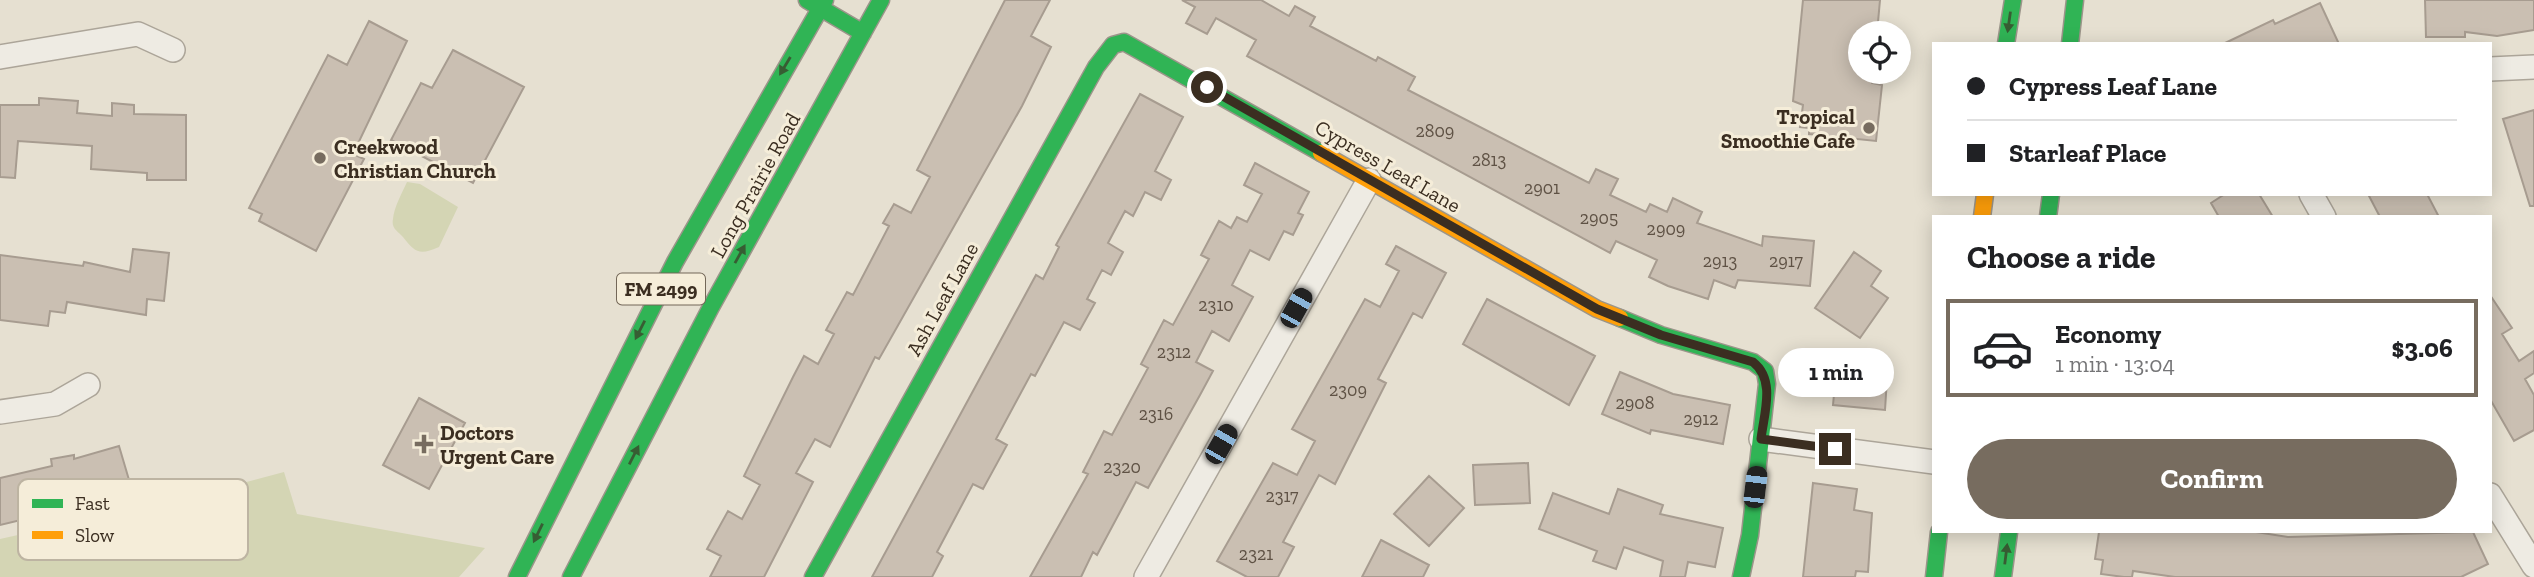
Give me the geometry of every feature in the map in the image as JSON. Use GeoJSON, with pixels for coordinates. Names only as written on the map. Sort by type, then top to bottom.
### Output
{"type":"FeatureCollection","features":[{"type":"Feature","properties":{"kind":"main road","name":"Long Prairie Road"},"geometry":{"type":"LineString","coordinates":[[571,577],[705,319],[881,0]]}},
{"type":"Feature","properties":{"kind":"main road"},"geometry":{"type":"LineString","coordinates":[[2006,42],[2013,0]]}},
{"type":"Feature","properties":{"kind":"main road"},"geometry":{"type":"LineString","coordinates":[[2070,42],[2075,0]]}},
{"type":"Feature","properties":{"kind":"main road","name":"Long Prairie Road"},"geometry":{"type":"LineString","coordinates":[[517,577],[675,262],[817,3]]}},
{"type":"Feature","properties":{"kind":"main road"},"geometry":{"type":"LineString","coordinates":[[817,3],[863,33]]}},
{"type":"Feature","properties":{"kind":"main road","name":"Cypress Leaf Lane"},"geometry":{"type":"LineString","coordinates":[[1113,45],[1124,42],[1137,48],[1597,309],[1704,349],[1753,362],[1765,371],[1768,384],[1761,439]]}},
{"type":"Feature","properties":{"kind":"main road","name":"Ash Leaf Lane"},"geometry":{"type":"LineString","coordinates":[[813,577],[1096,66],[1113,45]]}},
{"type":"Feature","properties":{"kind":"main road"},"geometry":{"type":"LineString","coordinates":[[1982,215],[1985,196]]}},
{"type":"Feature","properties":{"kind":"main road"},"geometry":{"type":"LineString","coordinates":[[2048,215],[2051,196]]}},
{"type":"Feature","properties":{"kind":"main road"},"geometry":{"type":"LineString","coordinates":[[1741,577],[1750,535],[1761,439]]}},
{"type":"Feature","properties":{"kind":"main road"},"geometry":{"type":"LineString","coordinates":[[1934,577],[1939,533]]}},
{"type":"Feature","properties":{"kind":"main road"},"geometry":{"type":"LineString","coordinates":[[2003,577],[2008,533]]}},
{"type":"Feature","properties":{"kind":"street"},"geometry":{"type":"LineString","coordinates":[[0,57],[138,34],[173,50]]}},
{"type":"Feature","properties":{"kind":"street"},"geometry":{"type":"LineString","coordinates":[[2492,69],[2534,67]]}},
{"type":"Feature","properties":{"kind":"street"},"geometry":{"type":"LineString","coordinates":[[1146,577],[1369,180]]}},
{"type":"Feature","properties":{"kind":"street"},"geometry":{"type":"LineString","coordinates":[[2312,196],[2323,215]]}},
{"type":"Feature","properties":{"kind":"street"},"geometry":{"type":"LineString","coordinates":[[0,412],[55,404],[88,385]]}},
{"type":"Feature","properties":{"kind":"street"},"geometry":{"type":"LineString","coordinates":[[1761,439],[1932,462]]}},
{"type":"Feature","properties":{"kind":"street"},"geometry":{"type":"LineString","coordinates":[[2492,498],[2534,566]]}},
{"type":"Feature","properties":{"kind":"green space"},"geometry":{"type":"Polygon","coordinates":[[[407,182],[420,184],[458,207],[439,247],[418,251],[394,228],[395,210],[407,182]]]}},
{"type":"Feature","properties":{"kind":"green space"},"geometry":{"type":"Polygon","coordinates":[[[284,472],[297,514],[485,548],[459,577],[0,577],[0,539],[18,535],[18,560],[248,560],[248,481],[284,472]]]}},
{"type":"Feature","properties":{"kind":"building"},"geometry":{"type":"Polygon","coordinates":[[[1005,0],[1050,0],[1031,36],[1051,47],[1022,106],[879,359],[875,357],[830,447],[815,439],[796,473],[813,482],[764,577],[710,577],[721,556],[707,549],[728,511],[742,519],[760,485],[744,476],[793,377],[804,356],[818,364],[834,334],[826,330],[847,292],[853,295],[889,226],[883,223],[894,204],[911,213],[930,177],[917,170],[1005,0]]]}},
{"type":"Feature","properties":{"kind":"building"},"geometry":{"type":"Polygon","coordinates":[[[1182,0],[1261,0],[1289,16],[1295,6],[1315,17],[1310,26],[1376,61],[1378,57],[1415,77],[1408,90],[1589,183],[1596,169],[1618,179],[1610,195],[1646,212],[1650,204],[1667,212],[1673,198],[1702,212],[1697,223],[1762,246],[1763,236],[1814,241],[1810,286],[1738,280],[1735,288],[1714,280],[1708,299],[1668,286],[1649,277],[1657,260],[1616,241],[1610,253],[1247,56],[1256,40],[1216,18],[1207,34],[1186,23],[1195,7],[1182,0]]]}},
{"type":"Feature","properties":{"kind":"building"},"geometry":{"type":"Polygon","coordinates":[[[1803,0],[1880,0],[1878,21],[1848,21],[1848,84],[1882,85],[1876,141],[1809,134],[1809,128],[1800,127],[1803,105],[1793,101],[1803,0]]]}},
{"type":"Feature","properties":{"kind":"building"},"geometry":{"type":"Polygon","coordinates":[[[2425,0],[2534,0],[2534,30],[2497,36],[2465,32],[2465,37],[2426,37],[2425,0]]]}},
{"type":"Feature","properties":{"kind":"building"},"geometry":{"type":"Polygon","coordinates":[[[2320,3],[2338,42],[2227,42],[2273,20],[2275,24],[2320,3]]]}},
{"type":"Feature","properties":{"kind":"building"},"geometry":{"type":"Polygon","coordinates":[[[369,21],[407,41],[353,154],[364,159],[316,251],[259,221],[262,214],[249,208],[328,55],[347,65],[369,21]]]}},
{"type":"Feature","properties":{"kind":"building"},"geometry":{"type":"Polygon","coordinates":[[[453,50],[524,87],[473,183],[391,140],[421,83],[432,88],[453,50]]]}},
{"type":"Feature","properties":{"kind":"building"},"geometry":{"type":"Polygon","coordinates":[[[1140,94],[1183,117],[1155,171],[1171,180],[1161,200],[1145,192],[1133,216],[1125,211],[1108,243],[1123,252],[1111,275],[1102,270],[1087,299],[1095,303],[1080,330],[1064,322],[1035,376],[1031,374],[996,439],[1007,445],[983,489],[973,484],[937,552],[943,556],[932,577],[872,577],[1036,275],[1043,279],[1059,247],[1056,245],[1140,94]]]}},
{"type":"Feature","properties":{"kind":"building"},"geometry":{"type":"Polygon","coordinates":[[[39,98],[78,101],[77,113],[112,116],[112,103],[134,105],[134,114],[186,115],[186,180],[147,180],[147,173],[91,169],[92,146],[18,141],[15,178],[0,177],[0,105],[39,105],[39,98]]]}},
{"type":"Feature","properties":{"kind":"building"},"geometry":{"type":"Polygon","coordinates":[[[2534,110],[2534,206],[2530,206],[2503,119],[2534,110]]]}},
{"type":"Feature","properties":{"kind":"building"},"geometry":{"type":"Polygon","coordinates":[[[1255,163],[1309,192],[1298,213],[1303,215],[1293,235],[1284,231],[1269,260],[1250,250],[1232,285],[1253,297],[1229,341],[1212,331],[1196,362],[1213,371],[1148,488],[1136,482],[1097,555],[1093,552],[1081,577],[1030,577],[1088,474],[1083,472],[1104,431],[1112,435],[1148,368],[1141,364],[1164,320],[1173,325],[1209,259],[1201,255],[1219,221],[1231,228],[1237,217],[1247,222],[1262,194],[1244,185],[1255,163]]]}},
{"type":"Feature","properties":{"kind":"building"},"geometry":{"type":"Polygon","coordinates":[[[2222,196],[2260,196],[2272,215],[2218,215],[2211,203],[2222,196]]]}},
{"type":"Feature","properties":{"kind":"building"},"geometry":{"type":"Polygon","coordinates":[[[2369,196],[2428,196],[2438,215],[2379,215],[2369,196]]]}},
{"type":"Feature","properties":{"kind":"building"},"geometry":{"type":"Polygon","coordinates":[[[1396,246],[1446,273],[1422,318],[1413,313],[1378,379],[1386,383],[1335,484],[1319,475],[1283,542],[1294,547],[1278,577],[1247,577],[1217,561],[1273,463],[1297,475],[1315,441],[1292,429],[1365,299],[1380,307],[1399,271],[1386,264],[1396,246]]]}},
{"type":"Feature","properties":{"kind":"building"},"geometry":{"type":"Polygon","coordinates":[[[133,249],[169,253],[164,301],[147,299],[146,315],[67,302],[65,313],[50,311],[48,326],[0,320],[0,255],[83,266],[84,262],[130,272],[133,249]]]}},
{"type":"Feature","properties":{"kind":"building"},"geometry":{"type":"Polygon","coordinates":[[[1854,252],[1881,271],[1871,286],[1888,298],[1860,338],[1815,308],[1854,252]]]}},
{"type":"Feature","properties":{"kind":"building"},"geometry":{"type":"Polygon","coordinates":[[[2492,298],[2512,328],[2502,334],[2519,361],[2534,351],[2534,373],[2525,379],[2534,395],[2534,430],[2514,441],[2492,402],[2492,298]]]}},
{"type":"Feature","properties":{"kind":"building"},"geometry":{"type":"Polygon","coordinates":[[[1487,299],[1595,356],[1569,405],[1463,344],[1487,299]]]}},
{"type":"Feature","properties":{"kind":"building"},"geometry":{"type":"Polygon","coordinates":[[[1837,362],[1870,364],[1869,377],[1887,378],[1885,410],[1833,405],[1837,362]]]}},
{"type":"Feature","properties":{"kind":"building"},"geometry":{"type":"Polygon","coordinates":[[[1620,372],[1673,394],[1730,405],[1723,444],[1651,430],[1650,434],[1602,414],[1620,372]]]}},
{"type":"Feature","properties":{"kind":"building","name":"Doctors Urgent Care"},"geometry":{"type":"Polygon","coordinates":[[[419,398],[465,423],[429,489],[383,465],[419,398]]]}},
{"type":"Feature","properties":{"kind":"building"},"geometry":{"type":"Polygon","coordinates":[[[119,446],[129,479],[18,479],[18,521],[0,525],[0,478],[52,466],[51,459],[74,455],[74,459],[119,446]]]}},
{"type":"Feature","properties":{"kind":"building"},"geometry":{"type":"Polygon","coordinates":[[[1528,463],[1530,503],[1475,505],[1473,465],[1528,463]]]}},
{"type":"Feature","properties":{"kind":"building"},"geometry":{"type":"Polygon","coordinates":[[[1429,476],[1464,508],[1429,546],[1394,514],[1429,476]]]}},
{"type":"Feature","properties":{"kind":"building"},"geometry":{"type":"Polygon","coordinates":[[[1813,483],[1857,489],[1854,510],[1872,513],[1868,572],[1856,571],[1855,577],[1803,577],[1813,483]]]}},
{"type":"Feature","properties":{"kind":"building"},"geometry":{"type":"Polygon","coordinates":[[[1618,489],[1663,505],[1660,514],[1723,528],[1715,567],[1688,562],[1685,577],[1660,577],[1663,561],[1624,547],[1616,569],[1593,561],[1597,551],[1539,529],[1553,493],[1609,514],[1618,489]]]}},
{"type":"Feature","properties":{"kind":"building"},"geometry":{"type":"Polygon","coordinates":[[[2099,533],[2262,533],[2288,537],[2473,533],[2488,564],[2461,577],[2175,577],[2133,571],[2132,577],[2124,577],[2101,574],[2103,560],[2095,559],[2099,533]]]}},
{"type":"Feature","properties":{"kind":"building"},"geometry":{"type":"Polygon","coordinates":[[[1381,540],[1429,565],[1423,577],[1362,577],[1381,540]]]}},
{"type":"Feature","properties":{"kind":"traffic: fast"},"geometry":{"type":"LineString","coordinates":[[807,0],[863,33]]}},
{"type":"Feature","properties":{"kind":"traffic: fast"},"geometry":{"type":"LineString","coordinates":[[517,577],[675,262],[825,0]]}},
{"type":"Feature","properties":{"kind":"traffic: fast"},"geometry":{"type":"LineString","coordinates":[[571,577],[711,307],[881,0]]}},
{"type":"Feature","properties":{"kind":"traffic: fast"},"geometry":{"type":"LineString","coordinates":[[2006,42],[2013,0]]}},
{"type":"Feature","properties":{"kind":"traffic: fast"},"geometry":{"type":"LineString","coordinates":[[2070,42],[2075,0]]}},
{"type":"Feature","properties":{"kind":"traffic: fast"},"geometry":{"type":"LineString","coordinates":[[813,577],[1096,67],[1113,45],[1124,42],[1321,153]]}},
{"type":"Feature","properties":{"kind":"traffic: fast"},"geometry":{"type":"LineString","coordinates":[[2048,215],[2051,196]]}},
{"type":"Feature","properties":{"kind":"traffic: fast"},"geometry":{"type":"LineString","coordinates":[[1620,318],[1661,335],[1753,362],[1765,371],[1767,384],[1750,535],[1741,577]]}},
{"type":"Feature","properties":{"kind":"traffic: fast"},"geometry":{"type":"LineString","coordinates":[[1934,577],[1939,533]]}},
{"type":"Feature","properties":{"kind":"traffic: fast"},"geometry":{"type":"LineString","coordinates":[[2003,577],[2009,533]]}},
{"type":"Feature","properties":{"kind":"traffic: slow"},"geometry":{"type":"LineString","coordinates":[[1321,153],[1597,309],[1620,318]]}},
{"type":"Feature","properties":{"kind":"traffic: slow"},"geometry":{"type":"LineString","coordinates":[[1982,215],[1985,196]]}},
{"type":"Feature","properties":{"kind":"place","name":"Tropical Smoothie Cafe"},"geometry":{"type":"Point","coordinates":[1869,128]}},
{"type":"Feature","properties":{"kind":"place","name":"Creekwood Christian Church"},"geometry":{"type":"Point","coordinates":[320,158]}},
{"type":"Feature","properties":{"kind":"place","name":"Doctors Urgent Care"},"geometry":{"type":"Point","coordinates":[424,444]}},
{"type":"Feature","properties":{"kind":"route"},"geometry":{"type":"LineString","coordinates":[[1207,87],[1597,309],[1661,335],[1753,362],[1765,371],[1768,384],[1761,439],[1835,449]]}}]}
